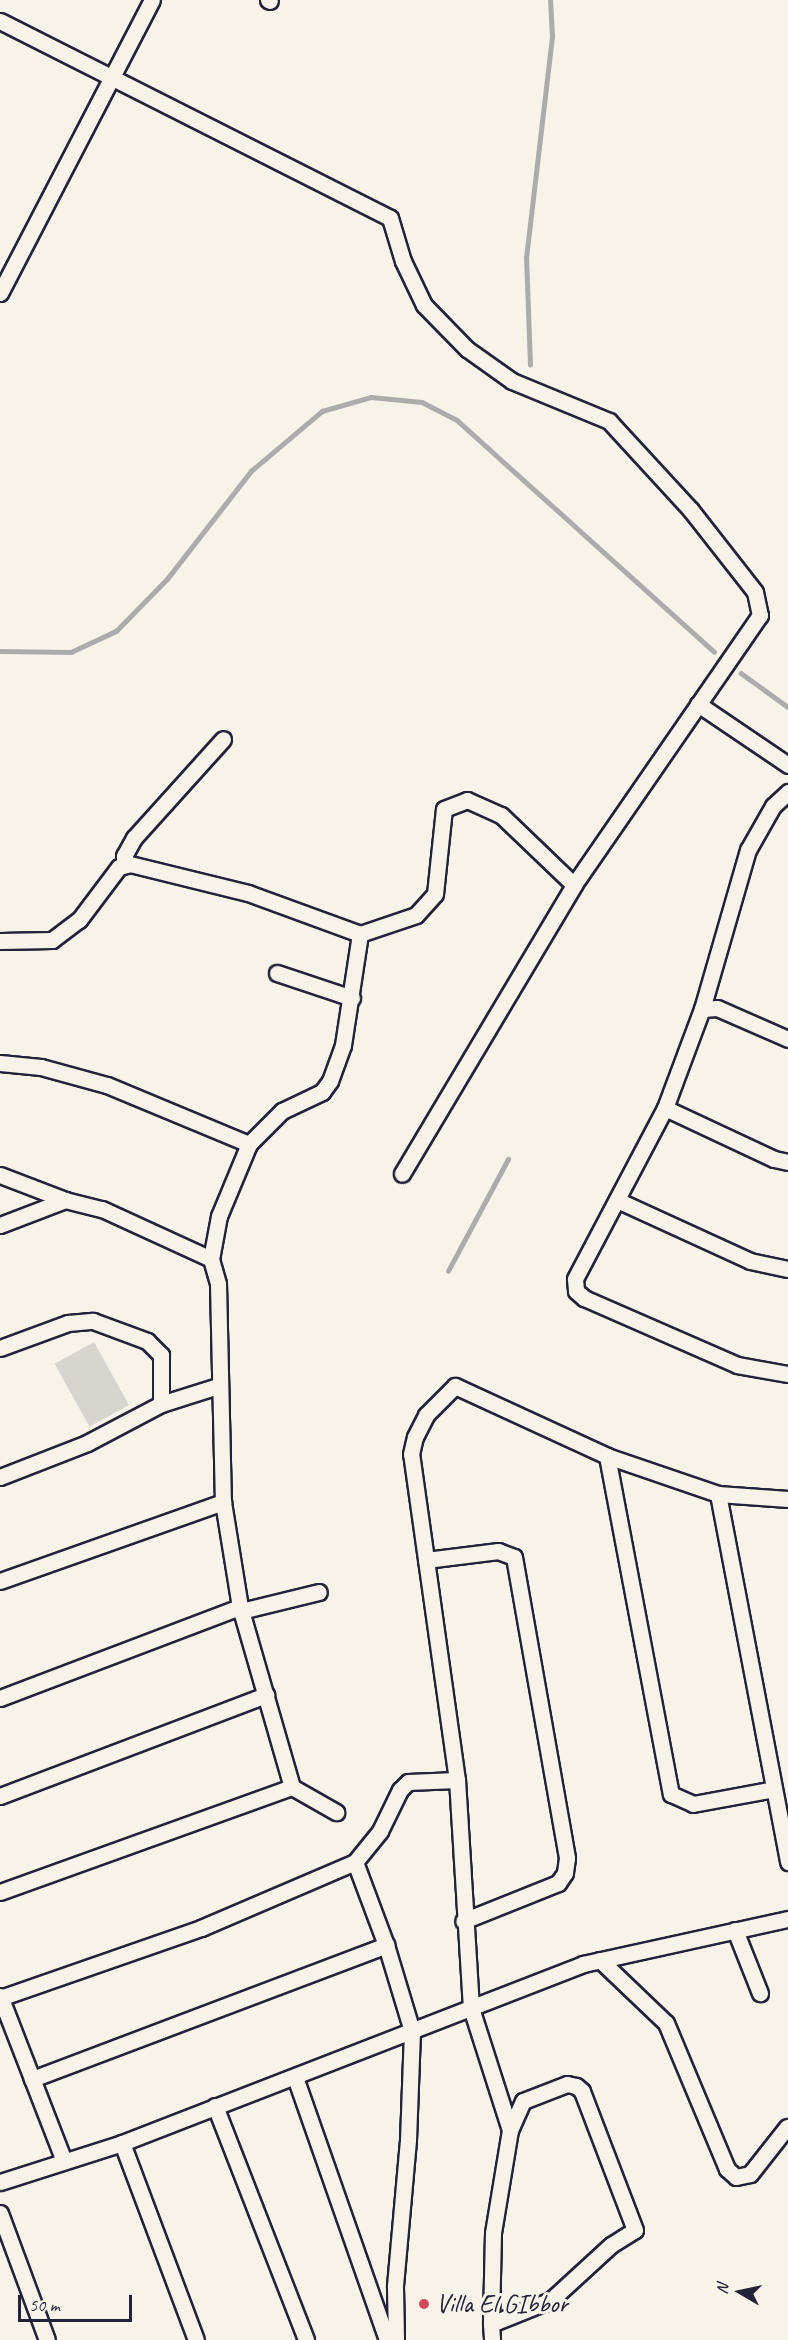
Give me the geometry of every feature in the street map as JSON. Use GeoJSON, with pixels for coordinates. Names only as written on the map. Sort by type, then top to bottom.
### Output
{"type":"FeatureCollection","features":[{"type":"Feature","properties":{"kind":"street"},"geometry":{"type":"LineString","coordinates":[[0,293],[152,0]]}},
{"type":"Feature","properties":{"kind":"street"},"geometry":{"type":"LineString","coordinates":[[0,21],[390,218],[403,261],[424,305],[467,349],[512,381],[609,421],[690,508],[755,592],[760,615],[574,885],[402,1174]]}},
{"type":"Feature","properties":{"kind":"street"},"geometry":{"type":"LineString","coordinates":[[698,704],[788,765]]}},
{"type":"Feature","properties":{"kind":"street"},"geometry":{"type":"LineString","coordinates":[[0,941],[52,939],[79,920],[124,864],[124,856],[134,838],[223,739]]}},
{"type":"Feature","properties":{"kind":"street"},"geometry":{"type":"LineString","coordinates":[[788,792],[773,806],[748,850],[702,1009],[665,1108],[575,1279],[576,1291],[584,1299],[737,1365],[788,1374]]}},
{"type":"Feature","properties":{"kind":"street"},"geometry":{"type":"LineString","coordinates":[[124,864],[248,893],[360,934],[416,915],[435,894],[444,809],[467,800],[501,815],[574,885]]}},
{"type":"Feature","properties":{"kind":"street"},"geometry":{"type":"LineString","coordinates":[[336,1812],[292,1787],[241,1609],[223,1502],[218,1386],[218,1284],[211,1259],[219,1216],[249,1144],[282,1111],[322,1092],[330,1081],[343,1045],[360,934]]}},
{"type":"Feature","properties":{"kind":"street"},"geometry":{"type":"LineString","coordinates":[[277,973],[352,998]]}},
{"type":"Feature","properties":{"kind":"street"},"geometry":{"type":"LineString","coordinates":[[702,1009],[717,1008],[788,1039]]}},
{"type":"Feature","properties":{"kind":"street"},"geometry":{"type":"LineString","coordinates":[[0,1063],[41,1067],[107,1085],[249,1144]]}},
{"type":"Feature","properties":{"kind":"street"},"geometry":{"type":"LineString","coordinates":[[665,1108],[774,1159],[788,1162]]}},
{"type":"Feature","properties":{"kind":"street"},"geometry":{"type":"LineString","coordinates":[[0,1175],[65,1200],[102,1209],[211,1259]]}},
{"type":"Feature","properties":{"kind":"street"},"geometry":{"type":"LineString","coordinates":[[0,1225],[65,1200]]}},
{"type":"Feature","properties":{"kind":"street"},"geometry":{"type":"LineString","coordinates":[[616,1200],[731,1253],[788,1269]]}},
{"type":"Feature","properties":{"kind":"street"},"geometry":{"type":"LineString","coordinates":[[0,1348],[68,1323],[93,1321],[147,1341],[161,1355],[161,1404]]}},
{"type":"Feature","properties":{"kind":"street"},"geometry":{"type":"LineString","coordinates":[[0,1477],[87,1443],[161,1404],[218,1386]]}},
{"type":"Feature","properties":{"kind":"street"},"geometry":{"type":"LineString","coordinates":[[510,2130],[471,2008],[463,1921],[457,1780],[411,1454],[426,1415],[455,1386],[607,1456],[718,1494],[788,1499]]}},
{"type":"Feature","properties":{"kind":"street"},"geometry":{"type":"LineString","coordinates":[[607,1456],[671,1794],[693,1804],[774,1789]]}},
{"type":"Feature","properties":{"kind":"street"},"geometry":{"type":"LineString","coordinates":[[718,1494],[788,1862]]}},
{"type":"Feature","properties":{"kind":"street"},"geometry":{"type":"LineString","coordinates":[[0,1581],[223,1502]]}},
{"type":"Feature","properties":{"kind":"street"},"geometry":{"type":"LineString","coordinates":[[426,1560],[498,1551],[514,1557],[567,1858],[565,1873],[558,1883],[463,1921]]}},
{"type":"Feature","properties":{"kind":"street"},"geometry":{"type":"LineString","coordinates":[[0,1698],[241,1609],[319,1592]]}},
{"type":"Feature","properties":{"kind":"street"},"geometry":{"type":"LineString","coordinates":[[0,1796],[266,1695]]}},
{"type":"Feature","properties":{"kind":"street"},"geometry":{"type":"LineString","coordinates":[[64,2161],[0,1998],[201,1928],[355,1862],[380,1831],[400,1790],[408,1782],[457,1780]]}},
{"type":"Feature","properties":{"kind":"street"},"geometry":{"type":"LineString","coordinates":[[0,1892],[292,1787]]}},
{"type":"Feature","properties":{"kind":"street"},"geometry":{"type":"LineString","coordinates":[[355,1862],[386,1945],[412,2031],[408,2140],[395,2287],[396,2340]]}},
{"type":"Feature","properties":{"kind":"street"},"geometry":{"type":"LineString","coordinates":[[0,2182],[122,2143],[600,1960],[788,1918]]}},
{"type":"Feature","properties":{"kind":"street"},"geometry":{"type":"LineString","coordinates":[[735,1930],[760,1993]]}},
{"type":"Feature","properties":{"kind":"street"},"geometry":{"type":"LineString","coordinates":[[32,2079],[386,1945]]}},
{"type":"Feature","properties":{"kind":"street"},"geometry":{"type":"LineString","coordinates":[[600,1960],[666,2023],[727,2169],[736,2177],[750,2174],[787,2127]]}},
{"type":"Feature","properties":{"kind":"street"},"geometry":{"type":"LineString","coordinates":[[295,2077],[387,2340]]}},
{"type":"Feature","properties":{"kind":"street"},"geometry":{"type":"LineString","coordinates":[[491,2324],[551,2300],[611,2245],[635,2230],[582,2091],[567,2084],[523,2101],[510,2130],[494,2233],[491,2324],[492,2340]]}},
{"type":"Feature","properties":{"kind":"street"},"geometry":{"type":"LineString","coordinates":[[215,2106],[306,2340]]}},
{"type":"Feature","properties":{"kind":"street"},"geometry":{"type":"LineString","coordinates":[[122,2143],[196,2340]]}},
{"type":"Feature","properties":{"kind":"street"},"geometry":{"type":"LineString","coordinates":[[0,2213],[47,2340]]}},
{"type":"Feature","properties":{"kind":"shaded area"},"geometry":{"type":"Polygon","coordinates":[[[94,1342],[129,1405],[90,1427],[55,1364],[94,1342]]]}},
{"type":"Feature","properties":{"kind":"waterway"},"geometry":{"type":"LineString","coordinates":[[530,365],[526,258],[552,37],[550,0]]}},
{"type":"Feature","properties":{"kind":"waterway"},"geometry":{"type":"LineString","coordinates":[[0,651],[71,652],[116,631],[167,579],[251,471],[322,411],[371,397],[422,402],[457,420],[714,651]]}},
{"type":"Feature","properties":{"kind":"waterway"},"geometry":{"type":"LineString","coordinates":[[741,673],[788,707]]}},
{"type":"Feature","properties":{"kind":"waterway"},"geometry":{"type":"LineString","coordinates":[[448,1271],[508,1159]]}},
{"type":"Feature","properties":{"kind":"place","name":"Villa El GIbbor"},"geometry":{"type":"Point","coordinates":[424,2304]}}]}
